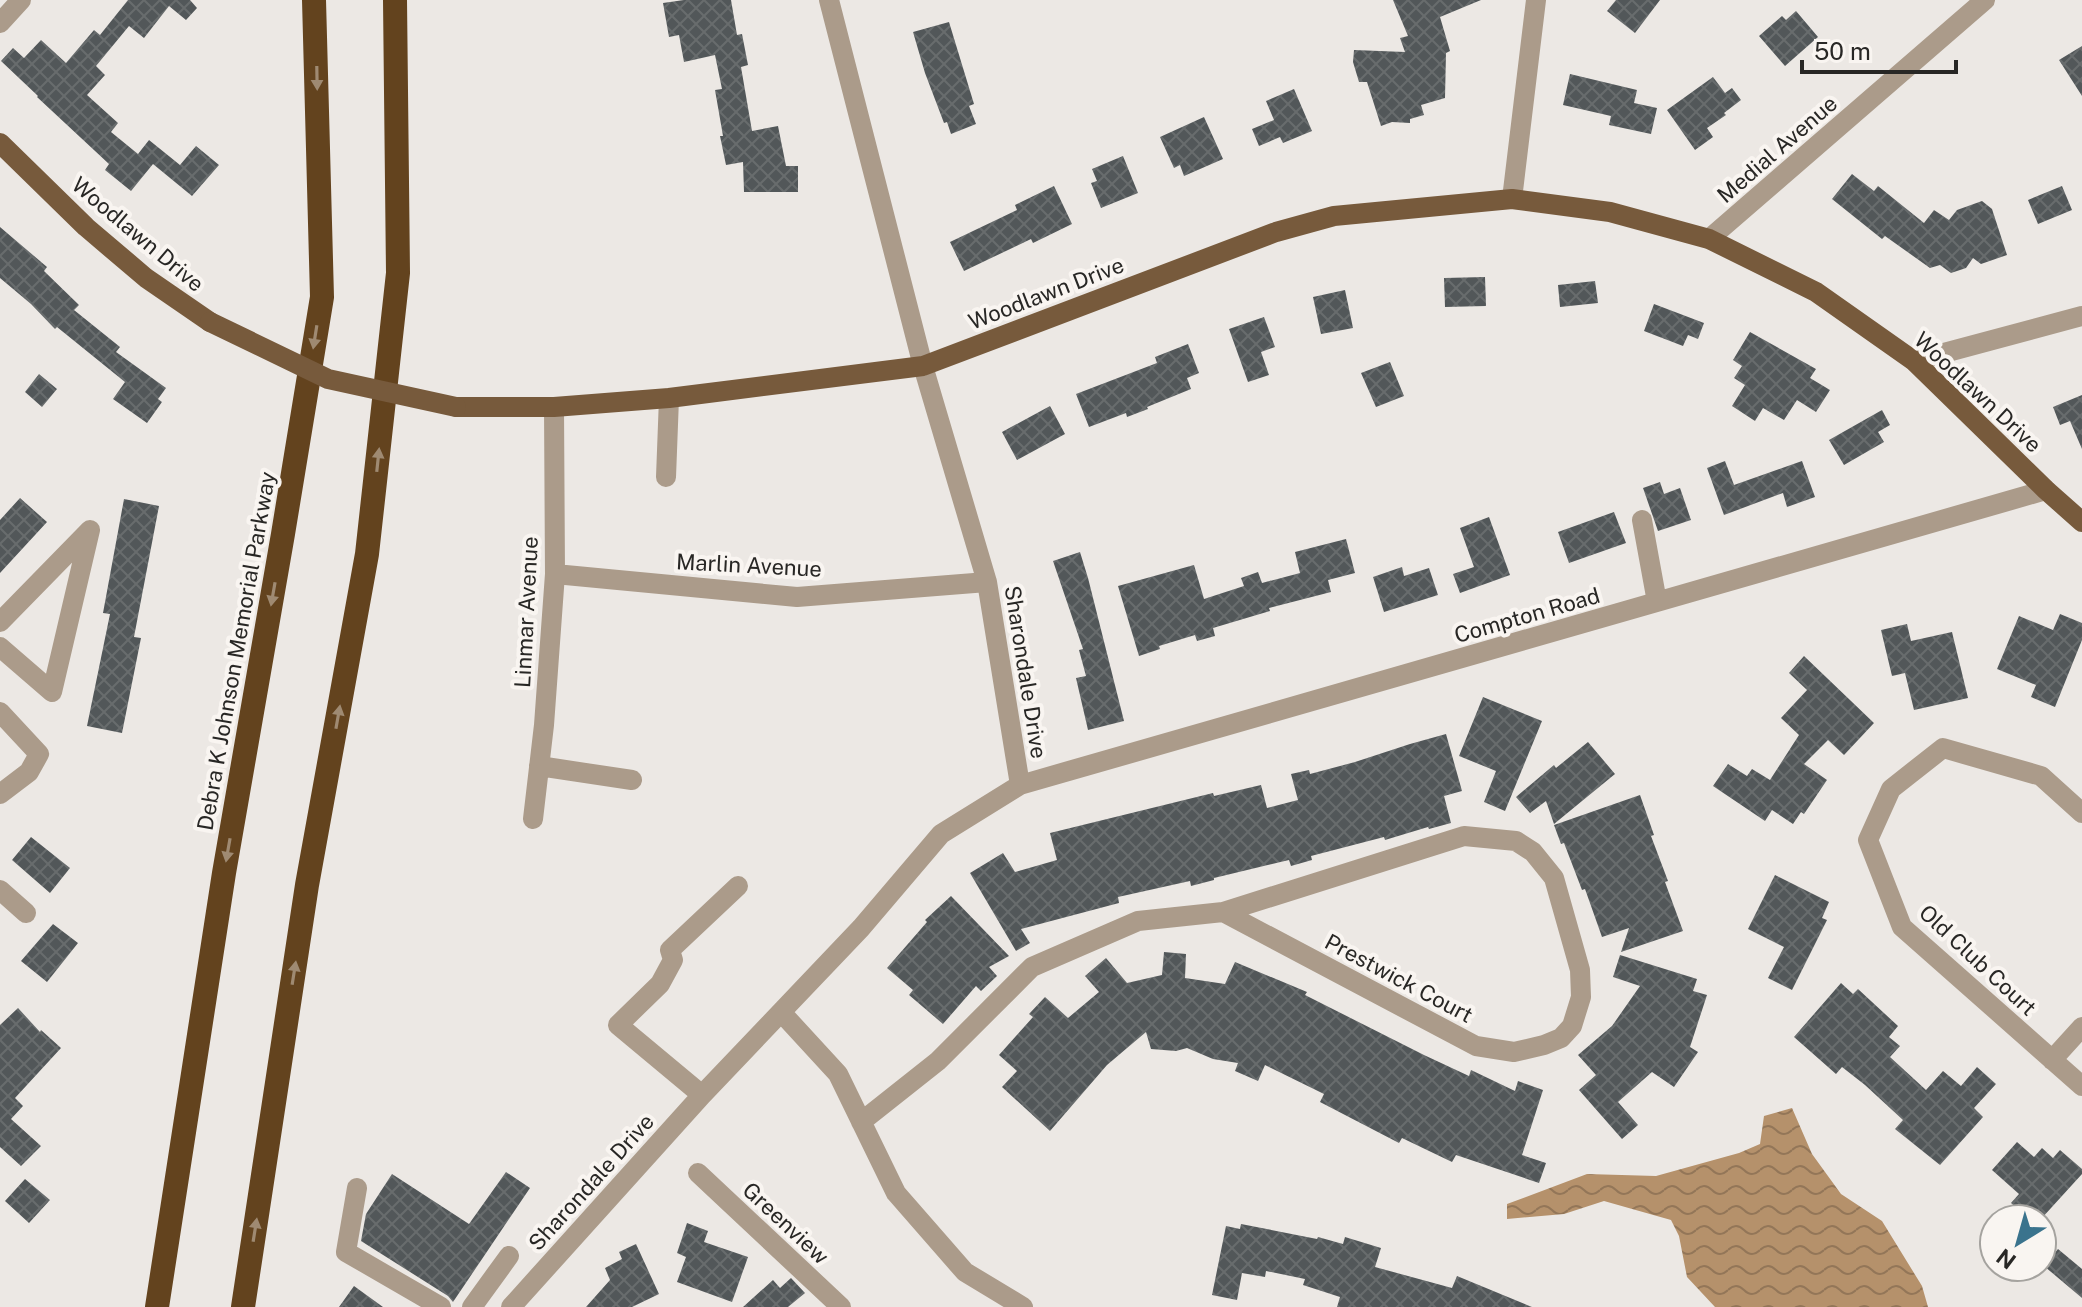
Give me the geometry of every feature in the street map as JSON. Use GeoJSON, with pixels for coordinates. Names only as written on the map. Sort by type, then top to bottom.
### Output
{"type":"FeatureCollection","features":[{"type":"Feature","properties":{"kind":"highway","name":"Debra K Johnson Memorial Parkway"},"geometry":{"type":"LineString","coordinates":[[157,1307],[224,873],[322,297],[314,0]]}},
{"type":"Feature","properties":{"kind":"highway"},"geometry":{"type":"LineString","coordinates":[[243,1307],[307,885],[367,554],[398,273],[395,0]]}},
{"type":"Feature","properties":{"kind":"main road","name":"Woodlawn Drive"},"geometry":{"type":"LineString","coordinates":[[0,143],[86,227],[146,278],[210,322],[328,379],[456,407],[554,407],[669,398],[923,366],[1276,232],[1334,216],[1512,199],[1610,212],[1709,239],[1816,292],[1914,361],[2082,522]]}},
{"type":"Feature","properties":{"kind":"street"},"geometry":{"type":"LineString","coordinates":[[0,23],[21,0]]}},
{"type":"Feature","properties":{"kind":"street","name":"Sharondale Drive"},"geometry":{"type":"LineString","coordinates":[[514,1304],[702,1095],[861,928],[941,834],[1020,785],[987,582],[923,366],[829,0]]}},
{"type":"Feature","properties":{"kind":"street"},"geometry":{"type":"LineString","coordinates":[[1512,199],[1536,0]]}},
{"type":"Feature","properties":{"kind":"street","name":"Medial Avenue"},"geometry":{"type":"LineString","coordinates":[[1709,239],[1985,0]]}},
{"type":"Feature","properties":{"kind":"street"},"geometry":{"type":"LineString","coordinates":[[1914,361],[2082,316]]}},
{"type":"Feature","properties":{"kind":"street"},"geometry":{"type":"LineString","coordinates":[[666,477],[669,398]]}},
{"type":"Feature","properties":{"kind":"street","name":"Linmar Avenue"},"geometry":{"type":"LineString","coordinates":[[533,819],[555,574],[554,407]]}},
{"type":"Feature","properties":{"kind":"street","name":"Compton Road"},"geometry":{"type":"LineString","coordinates":[[1020,785],[2046,490]]}},
{"type":"Feature","properties":{"kind":"street"},"geometry":{"type":"LineString","coordinates":[[1642,520],[1657,602]]}},
{"type":"Feature","properties":{"kind":"street"},"geometry":{"type":"LineString","coordinates":[[0,622],[90,530],[52,692],[0,647]]}},
{"type":"Feature","properties":{"kind":"street","name":"Marlin Avenue"},"geometry":{"type":"LineString","coordinates":[[555,574],[797,597],[987,582]]}},
{"type":"Feature","properties":{"kind":"street"},"geometry":{"type":"LineString","coordinates":[[0,712],[39,754],[29,772],[0,794]]}},
{"type":"Feature","properties":{"kind":"street","name":"Old Club Court"},"geometry":{"type":"LineString","coordinates":[[2082,813],[2041,776],[1943,748],[1891,789],[1868,840],[1902,927],[2082,1086]]}},
{"type":"Feature","properties":{"kind":"street"},"geometry":{"type":"LineString","coordinates":[[539,766],[632,780]]}},
{"type":"Feature","properties":{"kind":"street","name":"Prestwick Court"},"geometry":{"type":"LineString","coordinates":[[861,1122],[938,1061],[1032,967],[1138,921],[1223,912],[1464,836],[1516,841],[1533,852],[1554,878],[1580,970],[1581,997],[1572,1026],[1561,1038],[1514,1052],[1476,1046],[1223,912]]}},
{"type":"Feature","properties":{"kind":"street"},"geometry":{"type":"LineString","coordinates":[[702,1095],[618,1025],[660,984],[673,960],[670,950],[738,886]]}},
{"type":"Feature","properties":{"kind":"street"},"geometry":{"type":"LineString","coordinates":[[0,890],[26,913]]}},
{"type":"Feature","properties":{"kind":"street"},"geometry":{"type":"LineString","coordinates":[[781,1012],[838,1074],[896,1193],[965,1272],[1023,1307]]}},
{"type":"Feature","properties":{"kind":"street"},"geometry":{"type":"LineString","coordinates":[[2052,1060],[2082,1027]]}},
{"type":"Feature","properties":{"kind":"street","name":"Greenview"},"geometry":{"type":"LineString","coordinates":[[698,1173],[841,1307]]}},
{"type":"Feature","properties":{"kind":"street"},"geometry":{"type":"LineString","coordinates":[[357,1188],[346,1252],[441,1307]]}},
{"type":"Feature","properties":{"kind":"street"},"geometry":{"type":"LineString","coordinates":[[472,1307],[509,1256]]}},
{"type":"Feature","properties":{"kind":"street"},"geometry":{"type":"LineString","coordinates":[[492,1280],[514,1304]]}},
{"type":"Feature","properties":{"kind":"water"},"geometry":{"type":"Polygon","coordinates":[[[1792,1108],[1812,1154],[1841,1194],[1882,1221],[1922,1286],[1928,1307],[1715,1307],[1687,1277],[1679,1236],[1671,1220],[1604,1201],[1564,1214],[1507,1219],[1507,1204],[1587,1174],[1656,1176],[1739,1153],[1760,1144],[1764,1116],[1792,1108]]]}},
{"type":"Feature","properties":{"kind":"building"},"geometry":{"type":"Polygon","coordinates":[[[128,0],[190,0],[197,8],[186,20],[169,6],[144,38],[129,26],[96,66],[105,75],[87,95],[118,123],[111,132],[138,154],[149,140],[180,165],[196,146],[219,165],[192,196],[153,164],[131,191],[105,170],[109,164],[1,61],[13,48],[24,58],[41,40],[66,63],[94,30],[100,35],[128,0]]]}},
{"type":"Feature","properties":{"kind":"building"},"geometry":{"type":"Polygon","coordinates":[[[731,0],[737,35],[742,34],[748,65],[741,67],[752,131],[778,126],[786,166],[798,166],[798,192],[744,192],[743,162],[726,165],[715,90],[722,89],[715,55],[684,62],[679,35],[669,37],[663,3],[731,0]]]}},
{"type":"Feature","properties":{"kind":"building"},"geometry":{"type":"Polygon","coordinates":[[[1393,0],[1481,0],[1440,17],[1450,51],[1446,53],[1445,98],[1421,105],[1424,115],[1410,119],[1410,123],[1392,122],[1381,126],[1367,82],[1359,82],[1353,62],[1354,50],[1405,52],[1400,38],[1408,36],[1393,0]]]}},
{"type":"Feature","properties":{"kind":"building"},"geometry":{"type":"Polygon","coordinates":[[[1616,0],[1660,0],[1635,33],[1607,11],[1616,0]]]}},
{"type":"Feature","properties":{"kind":"building"},"geometry":{"type":"Polygon","coordinates":[[[1796,11],[1818,37],[1785,66],[1759,36],[1782,16],[1786,20],[1796,11]]]}},
{"type":"Feature","properties":{"kind":"building"},"geometry":{"type":"Polygon","coordinates":[[[949,22],[974,104],[969,106],[976,124],[951,134],[925,73],[913,32],[949,22]]]}},
{"type":"Feature","properties":{"kind":"building"},"geometry":{"type":"Polygon","coordinates":[[[2082,46],[2082,96],[2059,60],[2082,46]]]}},
{"type":"Feature","properties":{"kind":"building"},"geometry":{"type":"Polygon","coordinates":[[[1570,74],[1637,90],[1634,103],[1657,108],[1651,134],[1609,125],[1611,116],[1563,105],[1570,74]]]}},
{"type":"Feature","properties":{"kind":"building"},"geometry":{"type":"Polygon","coordinates":[[[1713,77],[1725,93],[1732,88],[1741,100],[1707,128],[1713,137],[1695,150],[1667,110],[1713,77]]]}},
{"type":"Feature","properties":{"kind":"building"},"geometry":{"type":"Polygon","coordinates":[[[1294,89],[1312,131],[1283,143],[1280,137],[1259,146],[1252,129],[1274,120],[1266,101],[1294,89]]]}},
{"type":"Feature","properties":{"kind":"building"},"geometry":{"type":"Polygon","coordinates":[[[1204,117],[1223,159],[1184,176],[1180,165],[1174,168],[1160,137],[1204,117]]]}},
{"type":"Feature","properties":{"kind":"building"},"geometry":{"type":"Polygon","coordinates":[[[1123,156],[1138,193],[1101,208],[1091,183],[1097,181],[1092,169],[1123,156]]]}},
{"type":"Feature","properties":{"kind":"building"},"geometry":{"type":"Polygon","coordinates":[[[1852,174],[1874,191],[1878,186],[1924,223],[1934,210],[1949,220],[1957,210],[1982,201],[1992,209],[2007,255],[1981,264],[1973,258],[1966,268],[1951,273],[1940,265],[1930,268],[1885,236],[1882,239],[1832,199],[1852,174]]]}},
{"type":"Feature","properties":{"kind":"building"},"geometry":{"type":"Polygon","coordinates":[[[1054,186],[1072,224],[1033,243],[1031,239],[964,271],[950,242],[1017,210],[1015,205],[1054,186]]]}},
{"type":"Feature","properties":{"kind":"building"},"geometry":{"type":"Polygon","coordinates":[[[2062,186],[2072,210],[2038,224],[2028,200],[2062,186]]]}},
{"type":"Feature","properties":{"kind":"building"},"geometry":{"type":"Polygon","coordinates":[[[0,227],[47,267],[44,271],[79,305],[74,310],[120,347],[116,352],[166,388],[158,399],[162,402],[147,423],[113,399],[125,382],[57,327],[55,329],[0,278],[0,227]]]}},
{"type":"Feature","properties":{"kind":"building"},"geometry":{"type":"Polygon","coordinates":[[[1485,277],[1486,306],[1445,307],[1444,278],[1485,277]]]}},
{"type":"Feature","properties":{"kind":"building"},"geometry":{"type":"Polygon","coordinates":[[[1595,281],[1598,303],[1560,307],[1558,285],[1595,281]]]}},
{"type":"Feature","properties":{"kind":"building"},"geometry":{"type":"Polygon","coordinates":[[[1345,290],[1353,328],[1321,334],[1313,297],[1345,290]]]}},
{"type":"Feature","properties":{"kind":"building"},"geometry":{"type":"Polygon","coordinates":[[[1654,304],[1704,323],[1698,339],[1688,335],[1683,346],[1644,331],[1654,304]]]}},
{"type":"Feature","properties":{"kind":"building"},"geometry":{"type":"Polygon","coordinates":[[[1264,317],[1275,347],[1261,352],[1269,375],[1248,382],[1229,329],[1264,317]]]}},
{"type":"Feature","properties":{"kind":"building"},"geometry":{"type":"Polygon","coordinates":[[[1750,332],[1816,369],[1810,378],[1830,390],[1816,412],[1797,400],[1784,420],[1763,408],[1755,421],[1732,406],[1745,385],[1734,378],[1742,366],[1733,360],[1750,332]]]}},
{"type":"Feature","properties":{"kind":"building"},"geometry":{"type":"Polygon","coordinates":[[[1188,344],[1199,373],[1187,378],[1191,389],[1127,417],[1126,413],[1089,427],[1076,394],[1157,363],[1155,357],[1188,344]]]}},
{"type":"Feature","properties":{"kind":"building"},"geometry":{"type":"Polygon","coordinates":[[[1390,362],[1404,396],[1376,407],[1361,373],[1390,362]]]}},
{"type":"Feature","properties":{"kind":"building"},"geometry":{"type":"Polygon","coordinates":[[[39,374],[57,389],[42,407],[25,392],[39,374]]]}},
{"type":"Feature","properties":{"kind":"building"},"geometry":{"type":"Polygon","coordinates":[[[2082,395],[2082,449],[2070,421],[2060,425],[2053,407],[2082,395]]]}},
{"type":"Feature","properties":{"kind":"building"},"geometry":{"type":"Polygon","coordinates":[[[1050,406],[1065,434],[1017,460],[1002,432],[1050,406]]]}},
{"type":"Feature","properties":{"kind":"building"},"geometry":{"type":"Polygon","coordinates":[[[1882,410],[1890,425],[1878,432],[1884,442],[1844,465],[1829,440],[1882,410]]]}},
{"type":"Feature","properties":{"kind":"building"},"geometry":{"type":"Polygon","coordinates":[[[1725,461],[1734,485],[1802,461],[1815,497],[1787,507],[1783,493],[1724,515],[1707,468],[1725,461]]]}},
{"type":"Feature","properties":{"kind":"building"},"geometry":{"type":"Polygon","coordinates":[[[1660,482],[1664,494],[1680,488],[1691,520],[1658,531],[1643,488],[1660,482]]]}},
{"type":"Feature","properties":{"kind":"building"},"geometry":{"type":"Polygon","coordinates":[[[20,498],[47,522],[0,573],[0,520],[20,498]]]}},
{"type":"Feature","properties":{"kind":"building"},"geometry":{"type":"Polygon","coordinates":[[[124,499],[159,506],[134,637],[141,638],[122,733],[87,726],[110,614],[103,613],[124,499]]]}},
{"type":"Feature","properties":{"kind":"building"},"geometry":{"type":"Polygon","coordinates":[[[1614,512],[1626,543],[1569,563],[1558,532],[1614,512]]]}},
{"type":"Feature","properties":{"kind":"building"},"geometry":{"type":"Polygon","coordinates":[[[1489,517],[1510,575],[1460,593],[1453,574],[1474,567],[1460,528],[1489,517]]]}},
{"type":"Feature","properties":{"kind":"building"},"geometry":{"type":"Polygon","coordinates":[[[1346,539],[1355,573],[1328,580],[1331,592],[1269,608],[1270,611],[1213,628],[1215,636],[1197,641],[1195,635],[1139,656],[1118,586],[1194,565],[1204,599],[1244,586],[1241,578],[1258,572],[1262,583],[1300,573],[1295,552],[1346,539]]]}},
{"type":"Feature","properties":{"kind":"building"},"geometry":{"type":"Polygon","coordinates":[[[1080,552],[1124,721],[1088,730],[1076,678],[1086,676],[1079,650],[1083,649],[1053,561],[1080,552]]]}},
{"type":"Feature","properties":{"kind":"building"},"geometry":{"type":"Polygon","coordinates":[[[1402,567],[1404,576],[1429,568],[1438,595],[1384,612],[1373,577],[1402,567]]]}},
{"type":"Feature","properties":{"kind":"building"},"geometry":{"type":"Polygon","coordinates":[[[2060,614],[2082,623],[2082,640],[2055,707],[2031,697],[2036,685],[1997,669],[2019,616],[2053,630],[2060,614]]]}},
{"type":"Feature","properties":{"kind":"building"},"geometry":{"type":"Polygon","coordinates":[[[1907,624],[1911,641],[1952,632],[1968,698],[1914,710],[1905,673],[1892,676],[1881,630],[1907,624]]]}},
{"type":"Feature","properties":{"kind":"building"},"geometry":{"type":"Polygon","coordinates":[[[1804,656],[1874,723],[1844,755],[1828,740],[1804,764],[1827,780],[1804,814],[1801,812],[1793,824],[1772,810],[1765,821],[1713,786],[1728,764],[1747,776],[1752,769],[1770,780],[1799,735],[1781,718],[1807,690],[1789,673],[1804,656]]]}},
{"type":"Feature","properties":{"kind":"building"},"geometry":{"type":"Polygon","coordinates":[[[1483,697],[1542,721],[1505,811],[1484,802],[1496,771],[1459,756],[1483,697]]]}},
{"type":"Feature","properties":{"kind":"building"},"geometry":{"type":"Polygon","coordinates":[[[1446,734],[1462,791],[1444,796],[1451,823],[1311,856],[1312,860],[1291,866],[1289,860],[1191,886],[1190,881],[1118,897],[1119,903],[1021,929],[1030,943],[1016,951],[970,873],[1003,853],[1015,872],[1057,860],[1050,833],[1213,793],[1214,796],[1261,785],[1267,808],[1298,800],[1291,774],[1309,770],[1310,774],[1446,734]]]}},
{"type":"Feature","properties":{"kind":"building"},"geometry":{"type":"Polygon","coordinates":[[[1588,742],[1615,774],[1554,824],[1546,801],[1530,813],[1516,797],[1588,742]]]}},
{"type":"Feature","properties":{"kind":"building"},"geometry":{"type":"Polygon","coordinates":[[[1640,795],[1683,931],[1621,952],[1629,928],[1602,937],[1585,889],[1582,890],[1554,825],[1640,795]]]}},
{"type":"Feature","properties":{"kind":"building"},"geometry":{"type":"Polygon","coordinates":[[[31,837],[70,868],[50,893],[12,860],[31,837]]]}},
{"type":"Feature","properties":{"kind":"building"},"geometry":{"type":"Polygon","coordinates":[[[1775,875],[1829,902],[1822,918],[1827,920],[1792,990],[1768,978],[1784,947],[1748,929],[1775,875]]]}},
{"type":"Feature","properties":{"kind":"building"},"geometry":{"type":"Polygon","coordinates":[[[951,896],[1009,956],[989,967],[997,976],[981,991],[976,986],[943,1024],[909,995],[913,990],[887,968],[927,922],[925,920],[951,896]]]}},
{"type":"Feature","properties":{"kind":"building"},"geometry":{"type":"Polygon","coordinates":[[[53,924],[78,943],[47,982],[21,961],[53,924]]]}},
{"type":"Feature","properties":{"kind":"building"},"geometry":{"type":"Polygon","coordinates":[[[1164,952],[1186,954],[1185,978],[1225,984],[1235,962],[1307,992],[1305,995],[1469,1076],[1471,1070],[1515,1091],[1518,1081],[1543,1090],[1522,1155],[1546,1163],[1539,1183],[1456,1155],[1452,1162],[1402,1138],[1399,1143],[1320,1102],[1324,1094],[1265,1065],[1258,1081],[1235,1071],[1238,1063],[1213,1059],[1187,1048],[1176,1051],[1151,1049],[1146,1032],[1107,1065],[1050,1131],[1002,1087],[1017,1071],[999,1055],[1033,1017],[1029,1014],[1045,997],[1068,1018],[1099,992],[1085,976],[1106,958],[1127,983],[1162,975],[1164,952]]]}},
{"type":"Feature","properties":{"kind":"building"},"geometry":{"type":"Polygon","coordinates":[[[1620,955],[1697,979],[1693,991],[1707,995],[1690,1047],[1698,1052],[1674,1087],[1652,1072],[1618,1102],[1638,1125],[1622,1139],[1579,1090],[1596,1075],[1578,1055],[1612,1026],[1640,986],[1613,977],[1620,955]]]}},
{"type":"Feature","properties":{"kind":"building"},"geometry":{"type":"Polygon","coordinates":[[[1841,983],[1853,994],[1858,989],[1898,1026],[1889,1037],[1900,1046],[1890,1057],[1926,1090],[1943,1071],[1961,1086],[1977,1067],[1996,1084],[1974,1108],[1983,1117],[1940,1165],[1895,1129],[1903,1120],[1865,1085],[1842,1067],[1836,1074],[1794,1037],[1841,983]]]}},
{"type":"Feature","properties":{"kind":"building"},"geometry":{"type":"Polygon","coordinates":[[[18,1008],[40,1032],[61,1048],[15,1098],[23,1106],[11,1119],[41,1146],[21,1166],[0,1147],[0,1025],[18,1008]]]}},
{"type":"Feature","properties":{"kind":"building"},"geometry":{"type":"Polygon","coordinates":[[[2017,1142],[2034,1157],[2042,1148],[2053,1158],[2060,1150],[2082,1169],[2082,1174],[2056,1203],[2011,1203],[2019,1194],[1992,1170],[2017,1142]]]}},
{"type":"Feature","properties":{"kind":"building"},"geometry":{"type":"Polygon","coordinates":[[[506,1172],[530,1188],[453,1302],[361,1241],[366,1214],[392,1174],[469,1224],[506,1172]]]}},
{"type":"Feature","properties":{"kind":"building"},"geometry":{"type":"Polygon","coordinates":[[[25,1179],[50,1200],[29,1223],[5,1201],[25,1179]]]}},
{"type":"Feature","properties":{"kind":"building"},"geometry":{"type":"Polygon","coordinates":[[[687,1223],[708,1231],[704,1242],[748,1257],[732,1302],[677,1282],[686,1257],[677,1253],[687,1223]]]}},
{"type":"Feature","properties":{"kind":"building"},"geometry":{"type":"Polygon","coordinates":[[[1241,1224],[1343,1244],[1345,1237],[1381,1248],[1375,1267],[1452,1288],[1457,1276],[1532,1307],[1337,1307],[1340,1297],[1303,1285],[1305,1279],[1266,1271],[1265,1277],[1242,1273],[1237,1300],[1212,1295],[1226,1226],[1240,1229],[1241,1224]]]}},
{"type":"Feature","properties":{"kind":"building"},"geometry":{"type":"Polygon","coordinates":[[[636,1244],[659,1294],[632,1307],[586,1307],[610,1280],[605,1268],[622,1259],[619,1252],[636,1244]]]}},
{"type":"Feature","properties":{"kind":"building"},"geometry":{"type":"Polygon","coordinates":[[[2058,1249],[2082,1269],[2082,1298],[2058,1278],[2058,1249]]]}},
{"type":"Feature","properties":{"kind":"building"},"geometry":{"type":"Polygon","coordinates":[[[791,1278],[805,1293],[788,1307],[743,1307],[773,1280],[780,1288],[791,1278]]]}},
{"type":"Feature","properties":{"kind":"building"},"geometry":{"type":"Polygon","coordinates":[[[354,1286],[383,1307],[339,1307],[354,1286]]]}}]}
